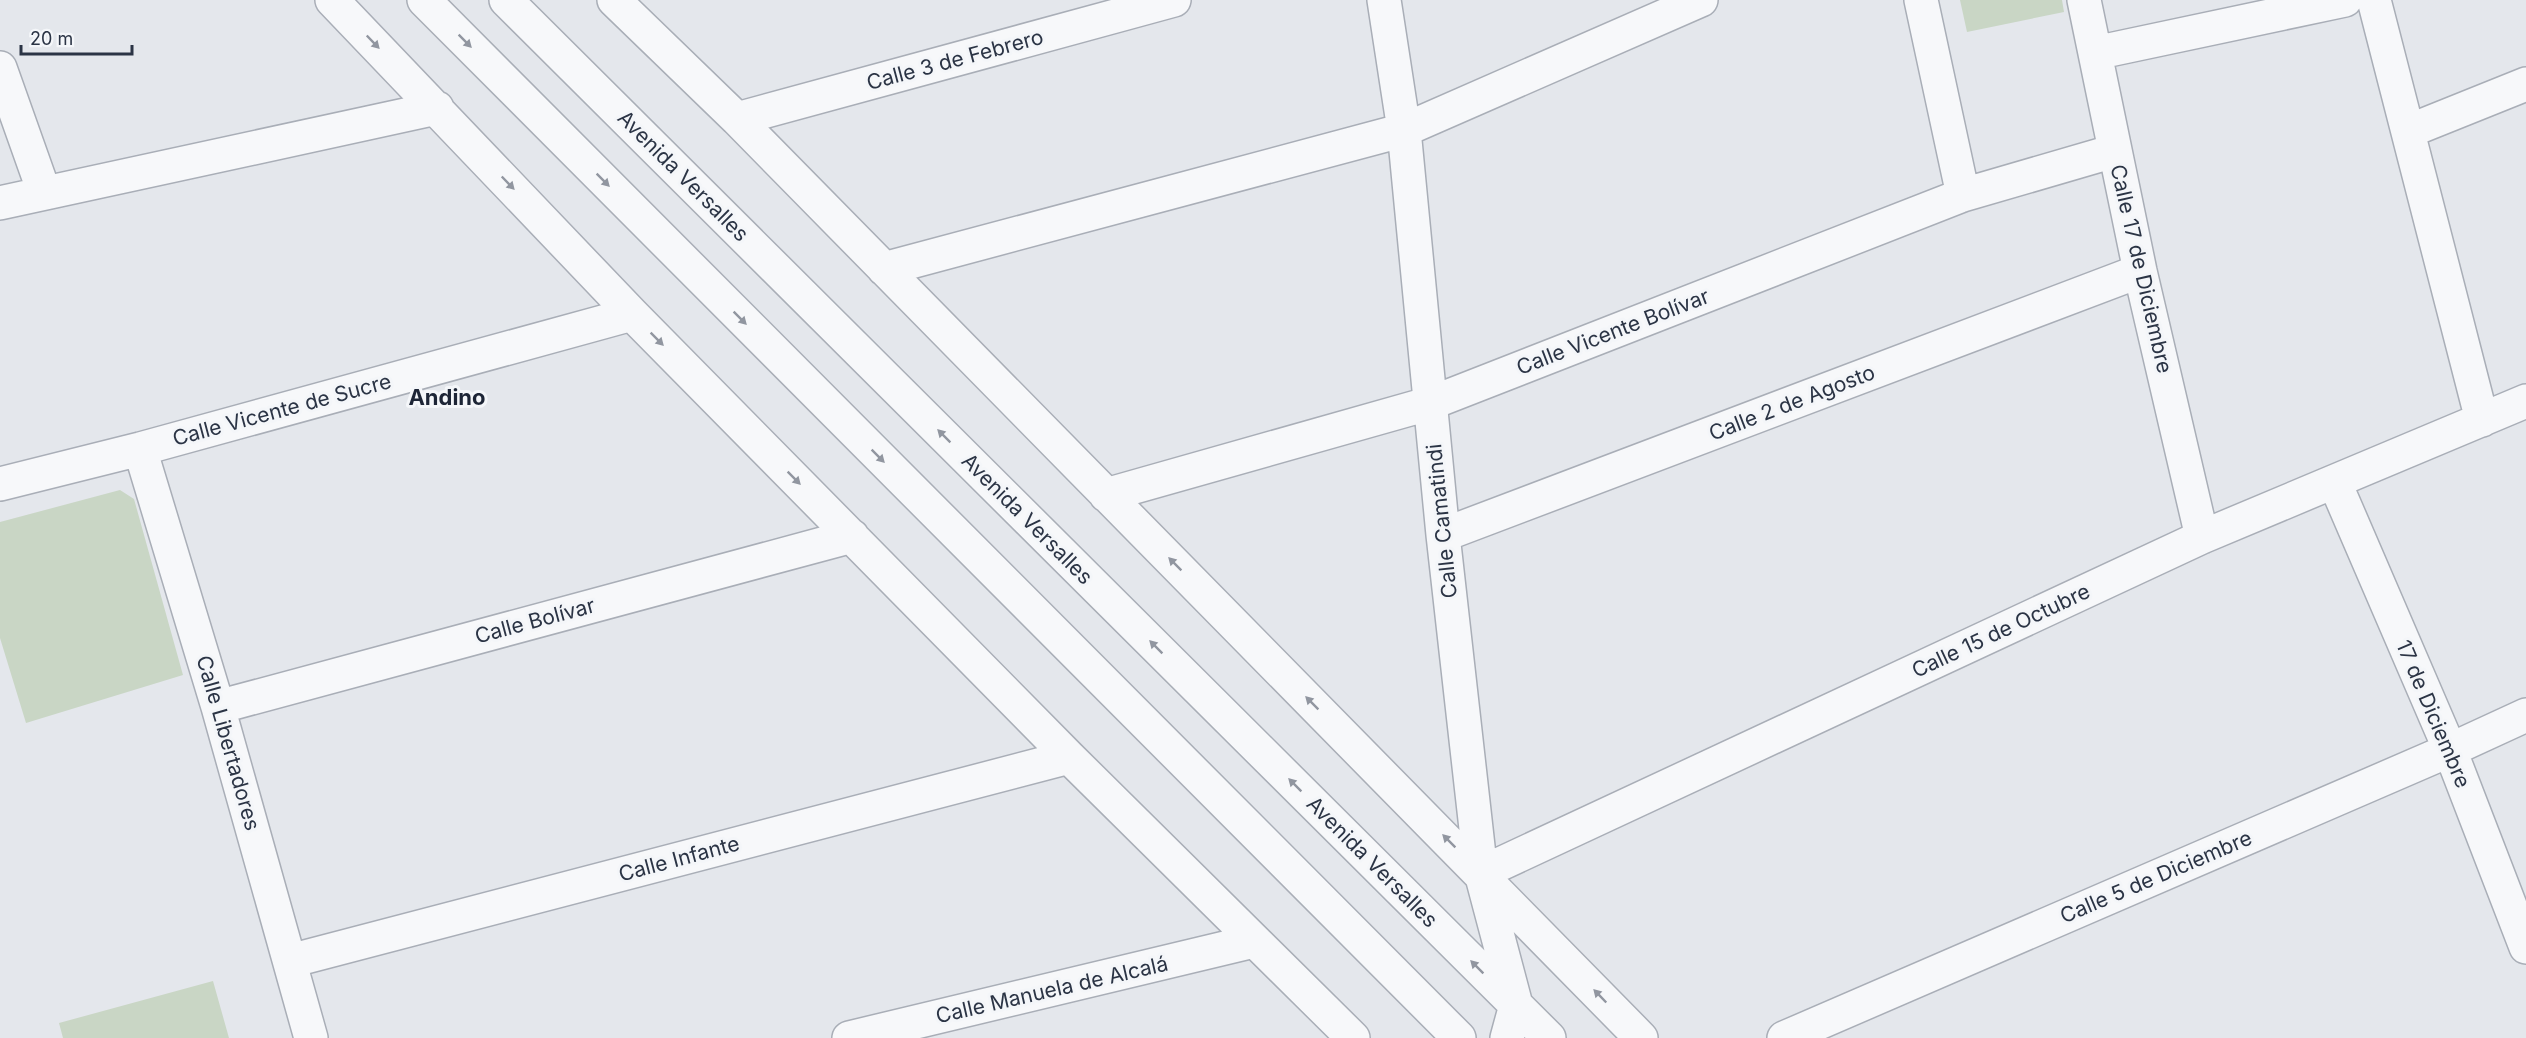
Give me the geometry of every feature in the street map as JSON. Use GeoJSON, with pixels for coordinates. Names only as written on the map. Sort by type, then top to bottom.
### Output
{"type":"FeatureCollection","features":[{"type":"Feature","properties":{"kind":"street"},"geometry":{"type":"LineString","coordinates":[[332,0],[632,314],[1069,757],[1353,1038]]}},
{"type":"Feature","properties":{"kind":"street"},"geometry":{"type":"LineString","coordinates":[[424,0],[1459,1038]]}},
{"type":"Feature","properties":{"kind":"street","name":"Avenida Versalles"},"geometry":{"type":"LineString","coordinates":[[506,0],[1549,1038]]}},
{"type":"Feature","properties":{"kind":"street"},"geometry":{"type":"LineString","coordinates":[[614,0],[737,119],[1641,1038]]}},
{"type":"Feature","properties":{"kind":"street","name":"Calle 3 de Febrero"},"geometry":{"type":"LineString","coordinates":[[737,119],[1174,0]]}},
{"type":"Feature","properties":{"kind":"street","name":"Calle Camatindi"},"geometry":{"type":"LineString","coordinates":[[1384,0],[1404,130],[1443,535],[1481,873],[1516,1005]]}},
{"type":"Feature","properties":{"kind":"street"},"geometry":{"type":"LineString","coordinates":[[884,268],[1404,130],[1701,0]]}},
{"type":"Feature","properties":{"kind":"street"},"geometry":{"type":"LineString","coordinates":[[1921,0],[1963,195]]}},
{"type":"Feature","properties":{"kind":"street","name":"Calle 17 de Diciembre"},"geometry":{"type":"LineString","coordinates":[[2084,0],[2140,271],[2202,537]]}},
{"type":"Feature","properties":{"kind":"street"},"geometry":{"type":"LineString","coordinates":[[2095,53],[2344,0]]}},
{"type":"Feature","properties":{"kind":"street"},"geometry":{"type":"LineString","coordinates":[[2374,0],[2482,420]]}},
{"type":"Feature","properties":{"kind":"street"},"geometry":{"type":"LineString","coordinates":[[0,68],[45,192]]}},
{"type":"Feature","properties":{"kind":"street"},"geometry":{"type":"LineString","coordinates":[[2409,132],[2526,84]]}},
{"type":"Feature","properties":{"kind":"street"},"geometry":{"type":"LineString","coordinates":[[0,203],[437,108]]}},
{"type":"Feature","properties":{"kind":"street","name":"Calle Vicente Bolívar"},"geometry":{"type":"LineString","coordinates":[[1106,495],[1431,403],[1963,195],[2114,151]]}},
{"type":"Feature","properties":{"kind":"street","name":"Calle 2 de Agosto"},"geometry":{"type":"LineString","coordinates":[[1443,535],[2140,271]]}},
{"type":"Feature","properties":{"kind":"street","name":"Calle Vicente de Sucre"},"geometry":{"type":"LineString","coordinates":[[0,484],[140,449],[632,314]]}},
{"type":"Feature","properties":{"kind":"street","name":"Calle 15 de Octubre"},"geometry":{"type":"LineString","coordinates":[[1481,873],[2202,537],[2336,483],[2526,401]]}},
{"type":"Feature","properties":{"kind":"street","name":"Calle Libertadores"},"geometry":{"type":"LineString","coordinates":[[140,449],[218,706],[311,1038]]}},
{"type":"Feature","properties":{"kind":"street","name":"17 de Diciembre"},"geometry":{"type":"LineString","coordinates":[[2336,483],[2450,750],[2526,947]]}},
{"type":"Feature","properties":{"kind":"street","name":"Calle Bolívar"},"geometry":{"type":"LineString","coordinates":[[218,706],[852,536]]}},
{"type":"Feature","properties":{"kind":"street","name":"Calle 5 de Diciembre"},"geometry":{"type":"LineString","coordinates":[[1784,1038],[2526,715]]}},
{"type":"Feature","properties":{"kind":"street","name":"Calle Infante"},"geometry":{"type":"LineString","coordinates":[[290,961],[1069,757]]}},
{"type":"Feature","properties":{"kind":"street","name":"Calle Manuela de Alcalá"},"geometry":{"type":"LineString","coordinates":[[849,1038],[1254,941]]}},
{"type":"Feature","properties":{"kind":"street"},"geometry":{"type":"LineString","coordinates":[[1507,1038],[1516,1005]]}},
{"type":"Feature","properties":{"kind":"green space"},"geometry":{"type":"Polygon","coordinates":[[[1960,0],[2062,0],[2064,12],[1967,32],[1960,0]]]}},
{"type":"Feature","properties":{"kind":"green space"},"geometry":{"type":"Polygon","coordinates":[[[120,490],[134,499],[183,675],[26,723],[0,638],[0,522],[120,490]]]}},
{"type":"Feature","properties":{"kind":"green space"},"geometry":{"type":"Polygon","coordinates":[[[213,981],[229,1038],[63,1038],[59,1023],[213,981]]]}},
{"type":"Feature","properties":{"kind":"district","name":"Andino"},"geometry":{"type":"Point","coordinates":[447,397]}}]}
